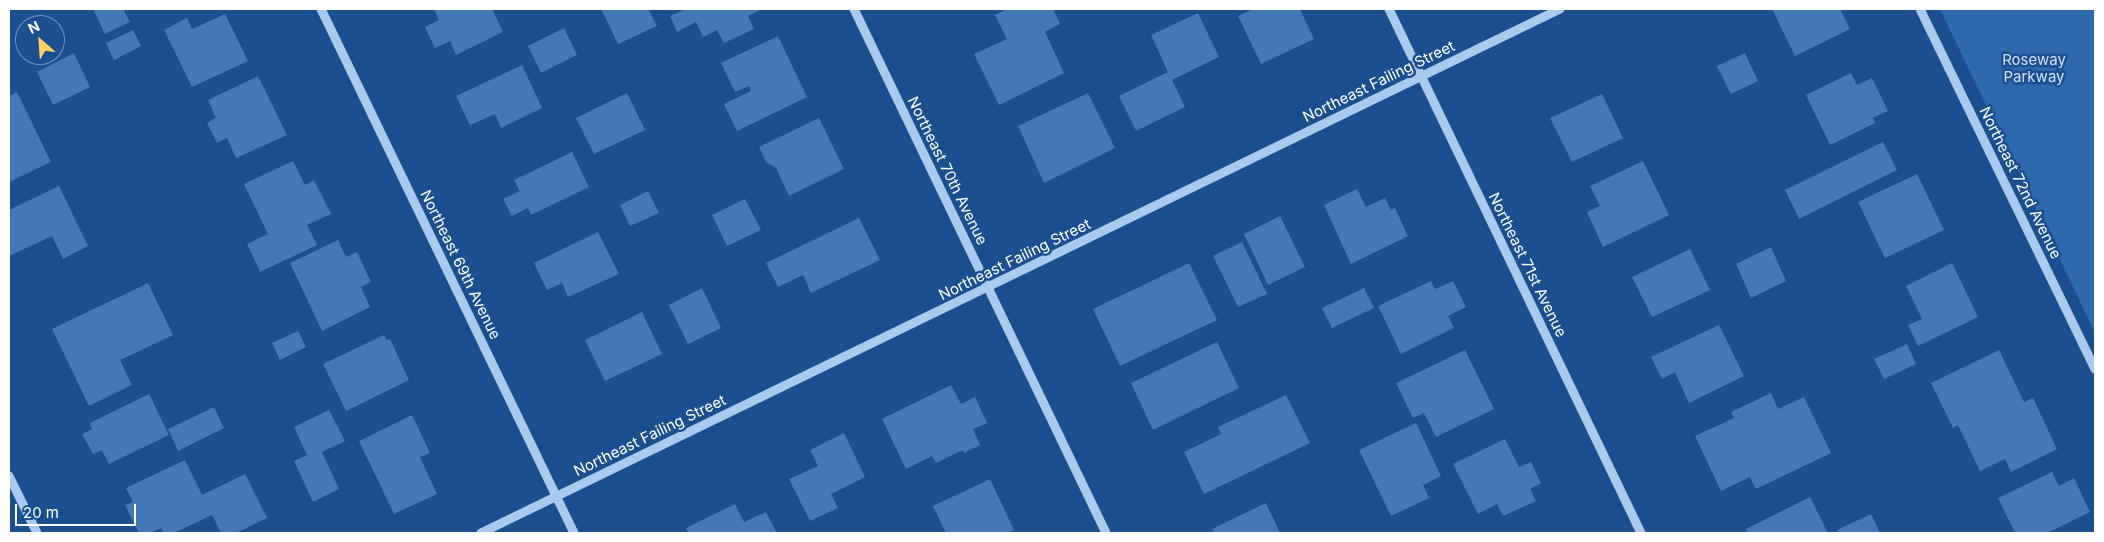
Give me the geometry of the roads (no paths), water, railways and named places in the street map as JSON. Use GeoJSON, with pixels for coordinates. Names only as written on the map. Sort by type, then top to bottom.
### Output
{"type":"FeatureCollection","features":[{"type":"Feature","properties":{"kind":"street","name":"Northeast 69th Avenue"},"geometry":{"type":"LineString","coordinates":[[321,9],[574,533]]}},
{"type":"Feature","properties":{"kind":"street","name":"Northeast 70th Avenue"},"geometry":{"type":"LineString","coordinates":[[854,9],[1106,533]]}},
{"type":"Feature","properties":{"kind":"street","name":"Northeast 71st Avenue"},"geometry":{"type":"LineString","coordinates":[[1388,9],[1641,533]]}},
{"type":"Feature","properties":{"kind":"street","name":"Northeast Failing Street"},"geometry":{"type":"LineString","coordinates":[[481,533],[1560,9]]}},
{"type":"Feature","properties":{"kind":"street","name":"Northeast 72nd Avenue"},"geometry":{"type":"LineString","coordinates":[[1920,9],[2095,369]]}},
{"type":"Feature","properties":{"kind":"street"},"geometry":{"type":"LineString","coordinates":[[9,476],[37,533]]}},
{"type":"Feature","properties":{"kind":"park label","name":"Roseway Parkway"},"geometry":{"type":"Point","coordinates":[2034,68]}}]}
